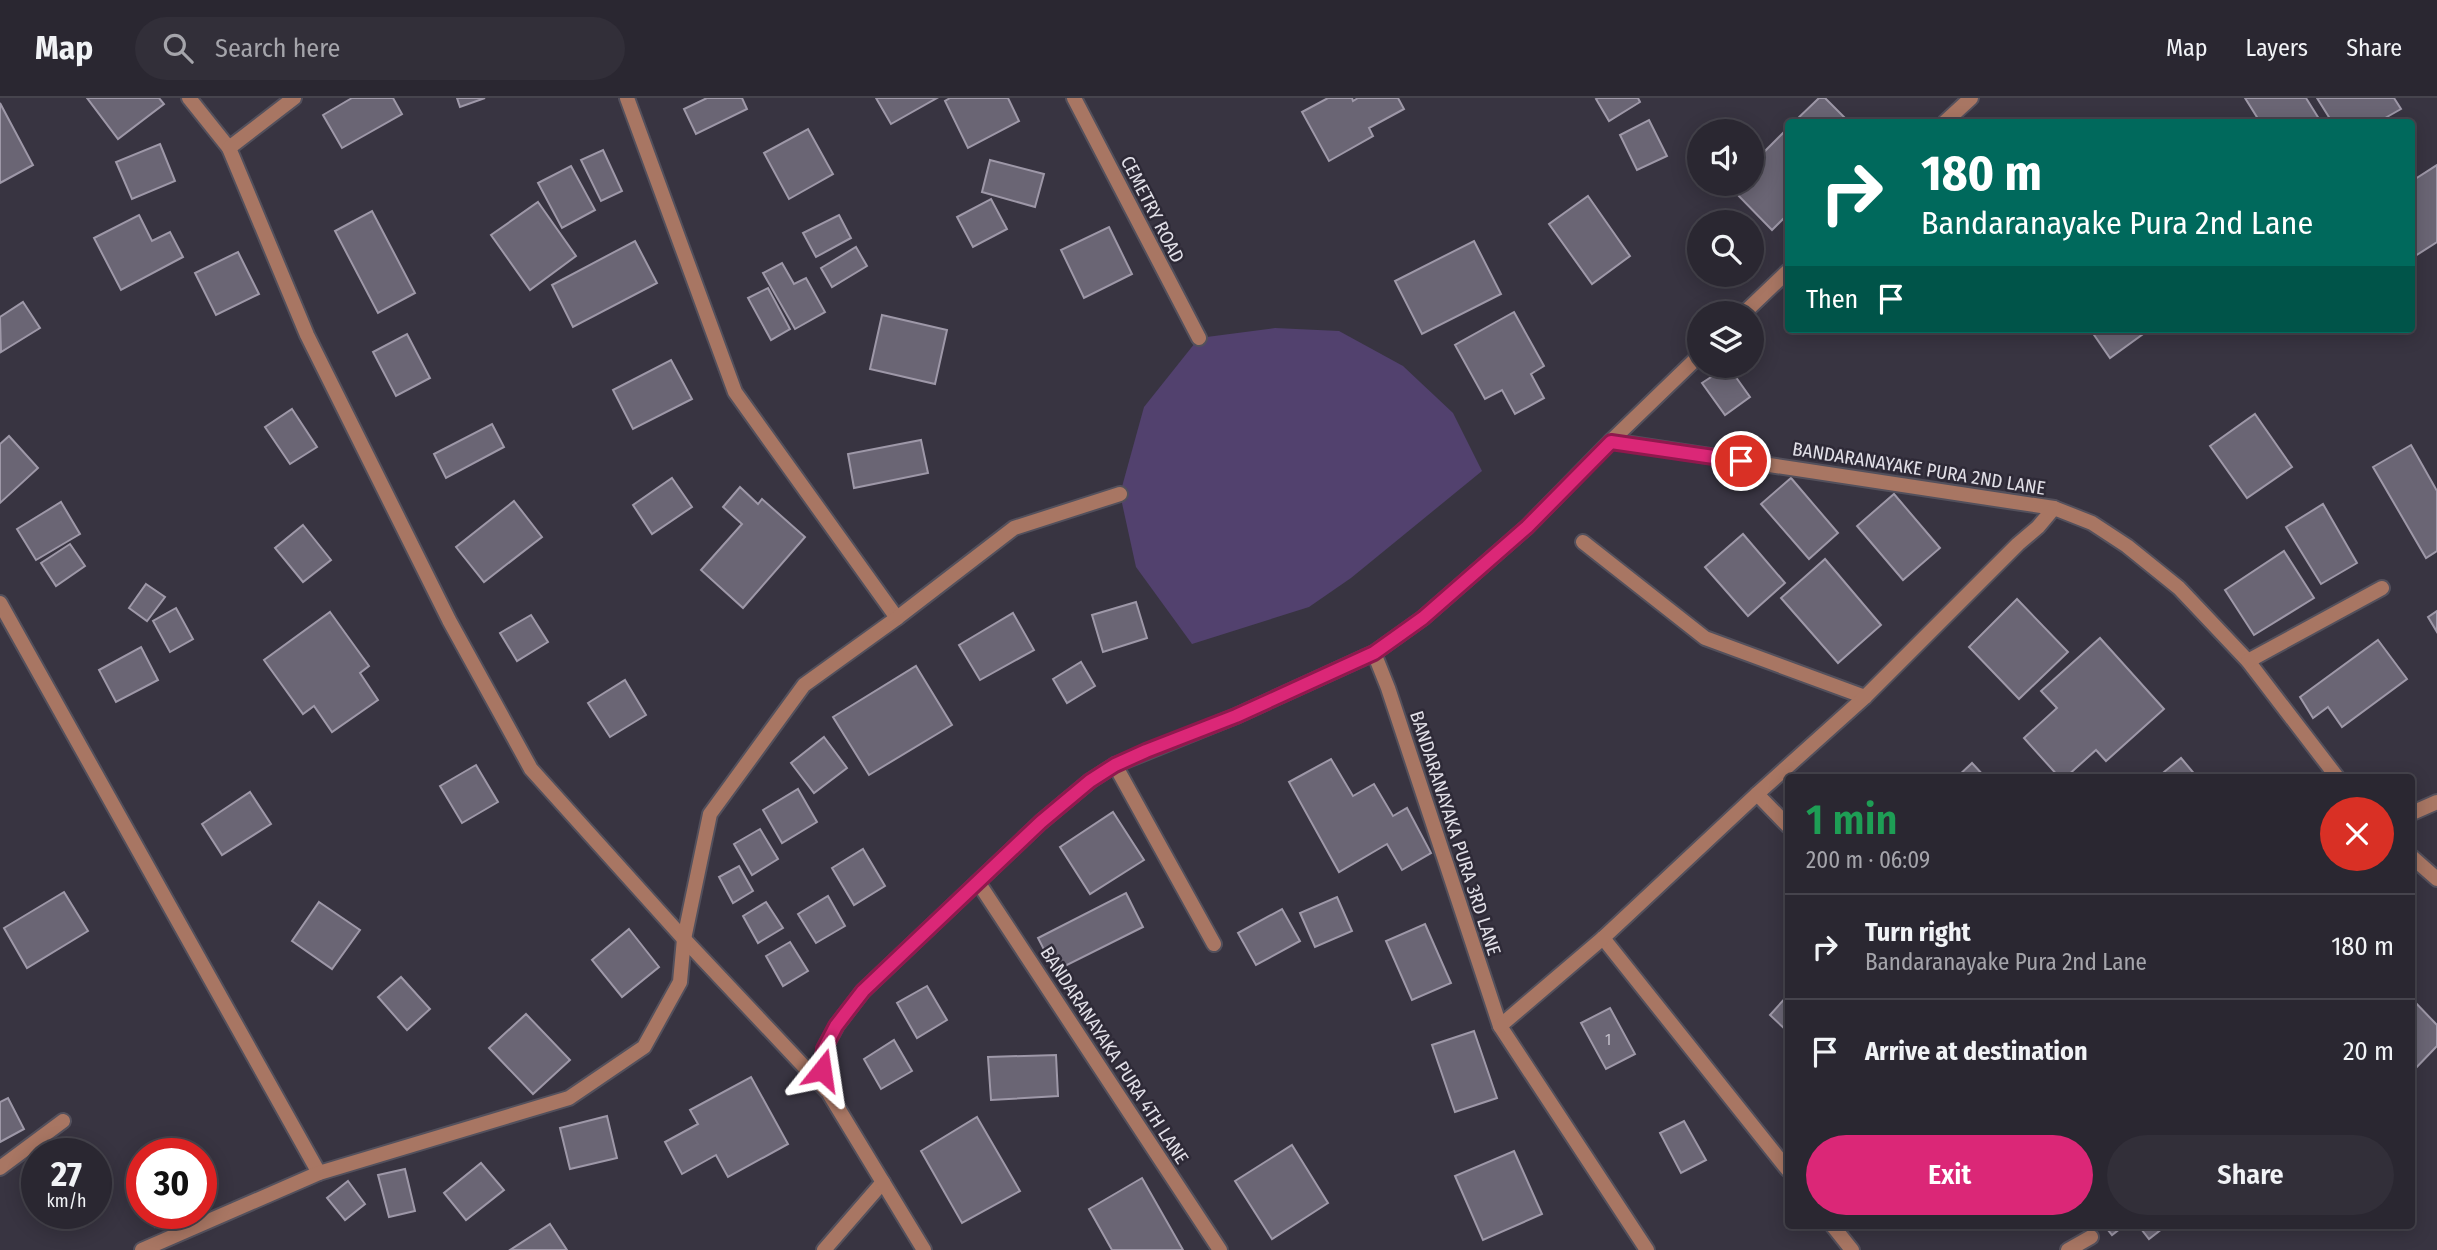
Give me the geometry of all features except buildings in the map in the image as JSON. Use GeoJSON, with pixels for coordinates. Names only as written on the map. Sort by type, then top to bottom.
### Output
{"type":"FeatureCollection","features":[{"type":"Feature","properties":{"kind":"street"},"geometry":{"type":"LineString","coordinates":[[188,98],[229,148],[306,335],[449,620],[531,769],[684,939],[830,1094],[924,1250]]}},
{"type":"Feature","properties":{"kind":"street"},"geometry":{"type":"LineString","coordinates":[[229,148],[294,98]]}},
{"type":"Feature","properties":{"kind":"street"},"geometry":{"type":"LineString","coordinates":[[627,98],[735,392],[897,618]]}},
{"type":"Feature","properties":{"kind":"street","name":"CEMETRY ROAD"},"geometry":{"type":"LineString","coordinates":[[1074,98],[1199,338]]}},
{"type":"Feature","properties":{"kind":"street"},"geometry":{"type":"LineString","coordinates":[[1948,119],[1971,98]]}},
{"type":"Feature","properties":{"kind":"street"},"geometry":{"type":"LineString","coordinates":[[1757,301],[1785,274]]}},
{"type":"Feature","properties":{"kind":"street"},"geometry":{"type":"LineString","coordinates":[[830,1094],[822,1070],[824,1049],[836,1026],[872,981],[1041,822],[1090,781],[1115,765],[1236,716],[1374,653],[1423,618],[1527,527],[1687,368]]}},
{"type":"Feature","properties":{"kind":"street","name":"BANDARANAYAKE PURA 2ND LANE"},"geometry":{"type":"LineString","coordinates":[[1611,442],[2054,508],[2092,523],[2127,545],[2179,588],[2248,662],[2335,774]]}},
{"type":"Feature","properties":{"kind":"street"},"geometry":{"type":"LineString","coordinates":[[142,1250],[320,1173],[569,1098],[644,1047],[680,982],[684,939],[710,814],[804,685],[1014,528],[1120,494]]}},
{"type":"Feature","properties":{"kind":"street","name":"BANDARANAYAKE PURA 2ND LANE"},"geometry":{"type":"LineString","coordinates":[[1500,1026],[1603,938],[1865,697],[2038,527],[2054,508]]}},
{"type":"Feature","properties":{"kind":"street"},"geometry":{"type":"LineString","coordinates":[[1583,542],[1705,638],[1865,697]]}},
{"type":"Feature","properties":{"kind":"street"},"geometry":{"type":"LineString","coordinates":[[2248,662],[2382,588]]}},
{"type":"Feature","properties":{"kind":"street"},"geometry":{"type":"LineString","coordinates":[[0,603],[320,1173]]}},
{"type":"Feature","properties":{"kind":"street","name":"BANDARANAYAKA PURA 3RD LANE"},"geometry":{"type":"LineString","coordinates":[[1374,653],[1500,1026],[1647,1250]]}},
{"type":"Feature","properties":{"kind":"street"},"geometry":{"type":"LineString","coordinates":[[1115,765],[1214,944]]}},
{"type":"Feature","properties":{"kind":"street"},"geometry":{"type":"LineString","coordinates":[[1757,794],[1785,823]]}},
{"type":"Feature","properties":{"kind":"street"},"geometry":{"type":"LineString","coordinates":[[2415,812],[2437,802]]}},
{"type":"Feature","properties":{"kind":"street"},"geometry":{"type":"LineString","coordinates":[[2415,860],[2437,879]]}},
{"type":"Feature","properties":{"kind":"street","name":"BANDARANAYAKA PURA 4TH LANE"},"geometry":{"type":"LineString","coordinates":[[978,882],[1220,1250]]}},
{"type":"Feature","properties":{"kind":"street"},"geometry":{"type":"LineString","coordinates":[[1603,938],[1785,1166]]}},
{"type":"Feature","properties":{"kind":"street"},"geometry":{"type":"LineString","coordinates":[[0,1168],[63,1121]]}},
{"type":"Feature","properties":{"kind":"street"},"geometry":{"type":"LineString","coordinates":[[824,1250],[883,1182]]}},
{"type":"Feature","properties":{"kind":"street"},"geometry":{"type":"LineString","coordinates":[[1835,1229],[1852,1250]]}},
{"type":"Feature","properties":{"kind":"street"},"geometry":{"type":"LineString","coordinates":[[2068,1250],[2091,1237]]}},
{"type":"Feature","properties":{"kind":"shaded area"},"geometry":{"type":"Polygon","coordinates":[[[1275,328],[1339,331],[1403,366],[1453,413],[1482,471],[1351,578],[1309,607],[1192,644],[1136,567],[1120,494],[1144,407],[1199,338],[1275,328]]]}},
{"type":"Feature","properties":{"kind":"route"},"geometry":{"type":"LineString","coordinates":[[822,1070],[824,1049],[836,1026],[863,991],[1041,822],[1090,781],[1115,765],[1146,751],[1236,716],[1374,653],[1423,618],[1527,527],[1611,442],[1741,461]]}}]}
